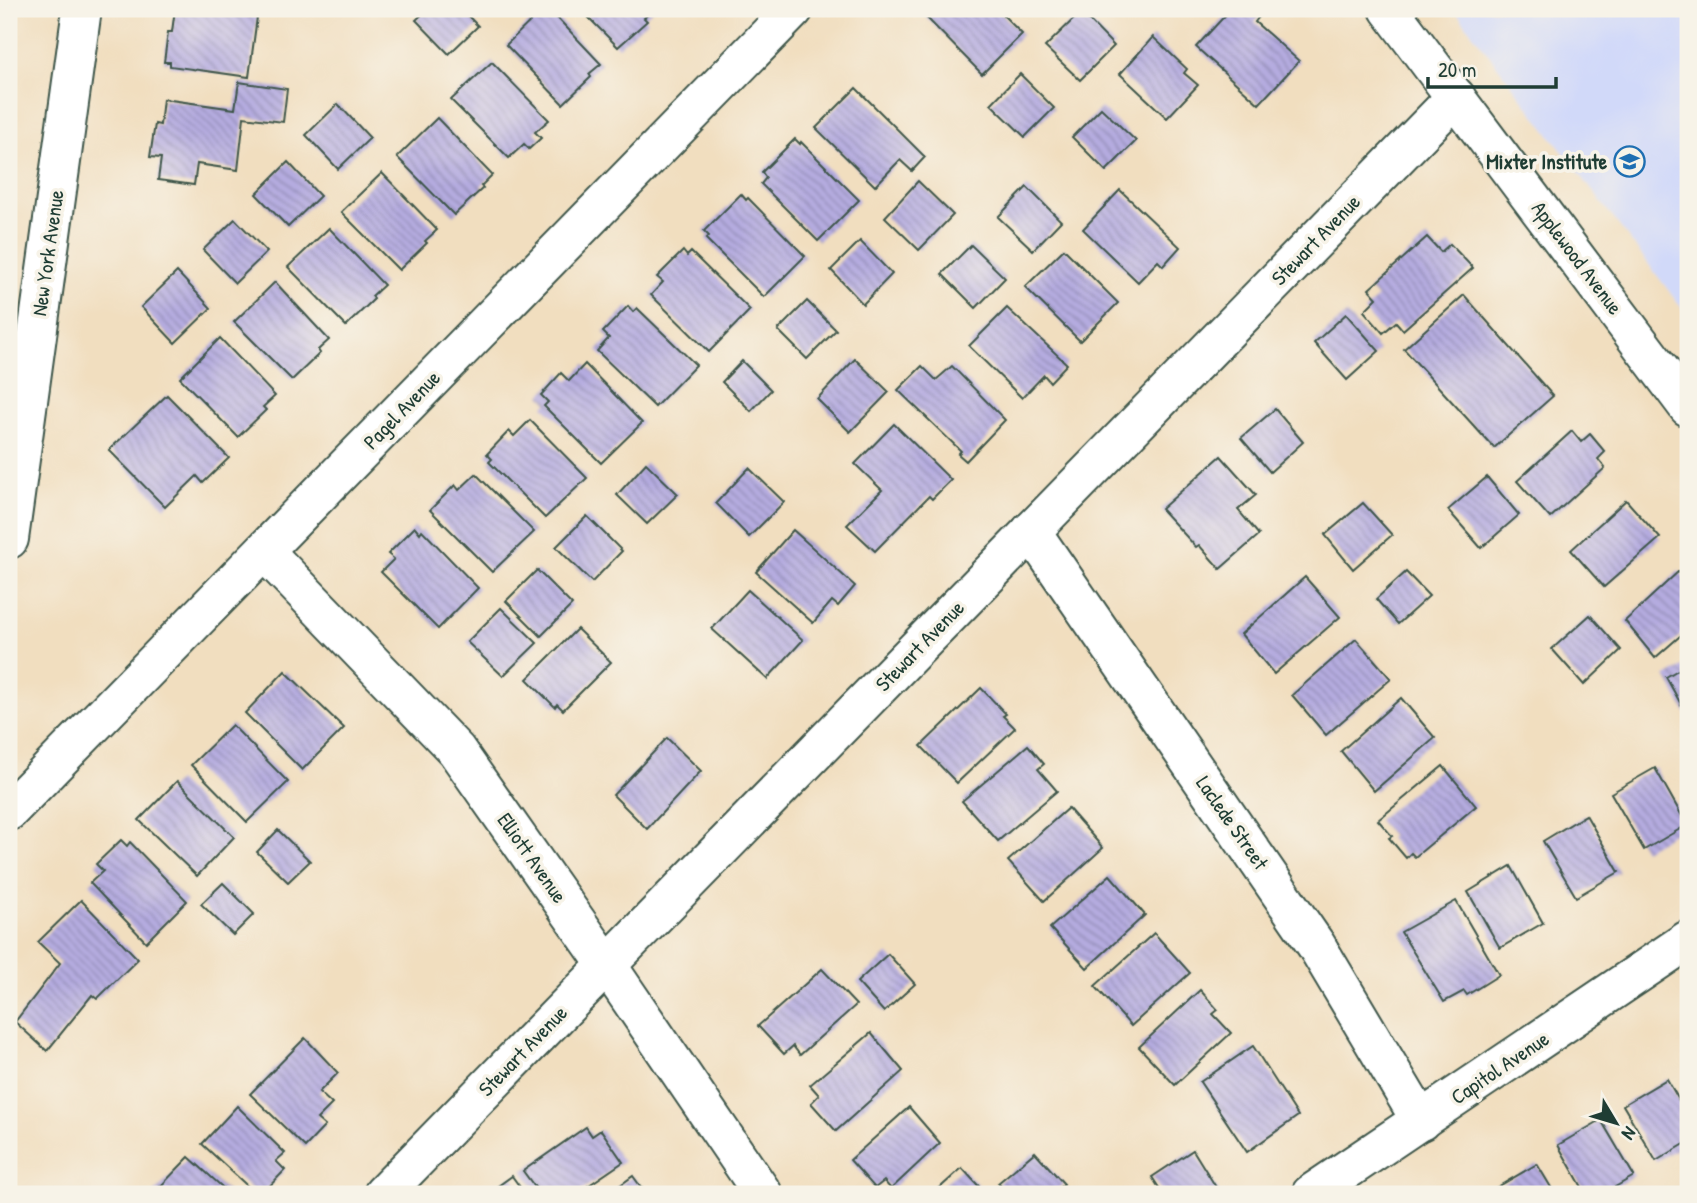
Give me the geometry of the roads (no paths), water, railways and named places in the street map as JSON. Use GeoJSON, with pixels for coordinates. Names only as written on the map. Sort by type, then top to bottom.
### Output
{"type":"FeatureCollection","features":[{"type":"Feature","properties":{"kind":"street","name":"New York Avenue"},"geometry":{"type":"LineString","coordinates":[[9,539],[82,9]]}},
{"type":"Feature","properties":{"kind":"street","name":"Pagel Avenue"},"geometry":{"type":"LineString","coordinates":[[9,811],[794,9]]}},
{"type":"Feature","properties":{"kind":"street","name":"Applewood Avenue"},"geometry":{"type":"LineString","coordinates":[[1389,9],[1688,407]]}},
{"type":"Feature","properties":{"kind":"street","name":"Stewart Avenue"},"geometry":{"type":"LineString","coordinates":[[383,1194],[1456,97]]}},
{"type":"Feature","properties":{"kind":"street","name":"Laclede Street"},"geometry":{"type":"LineString","coordinates":[[1031,531],[1316,945],[1421,1121]]}},
{"type":"Feature","properties":{"kind":"street","name":"Elliott Avenue"},"geometry":{"type":"LineString","coordinates":[[264,551],[456,750],[763,1194]]}},
{"type":"Feature","properties":{"kind":"street","name":"Capitol Avenue"},"geometry":{"type":"LineString","coordinates":[[1311,1194],[1688,940]]}},
{"type":"Feature","properties":{"kind":"place","name":"Mixter Institute"},"geometry":{"type":"Point","coordinates":[1630,162]}}]}
